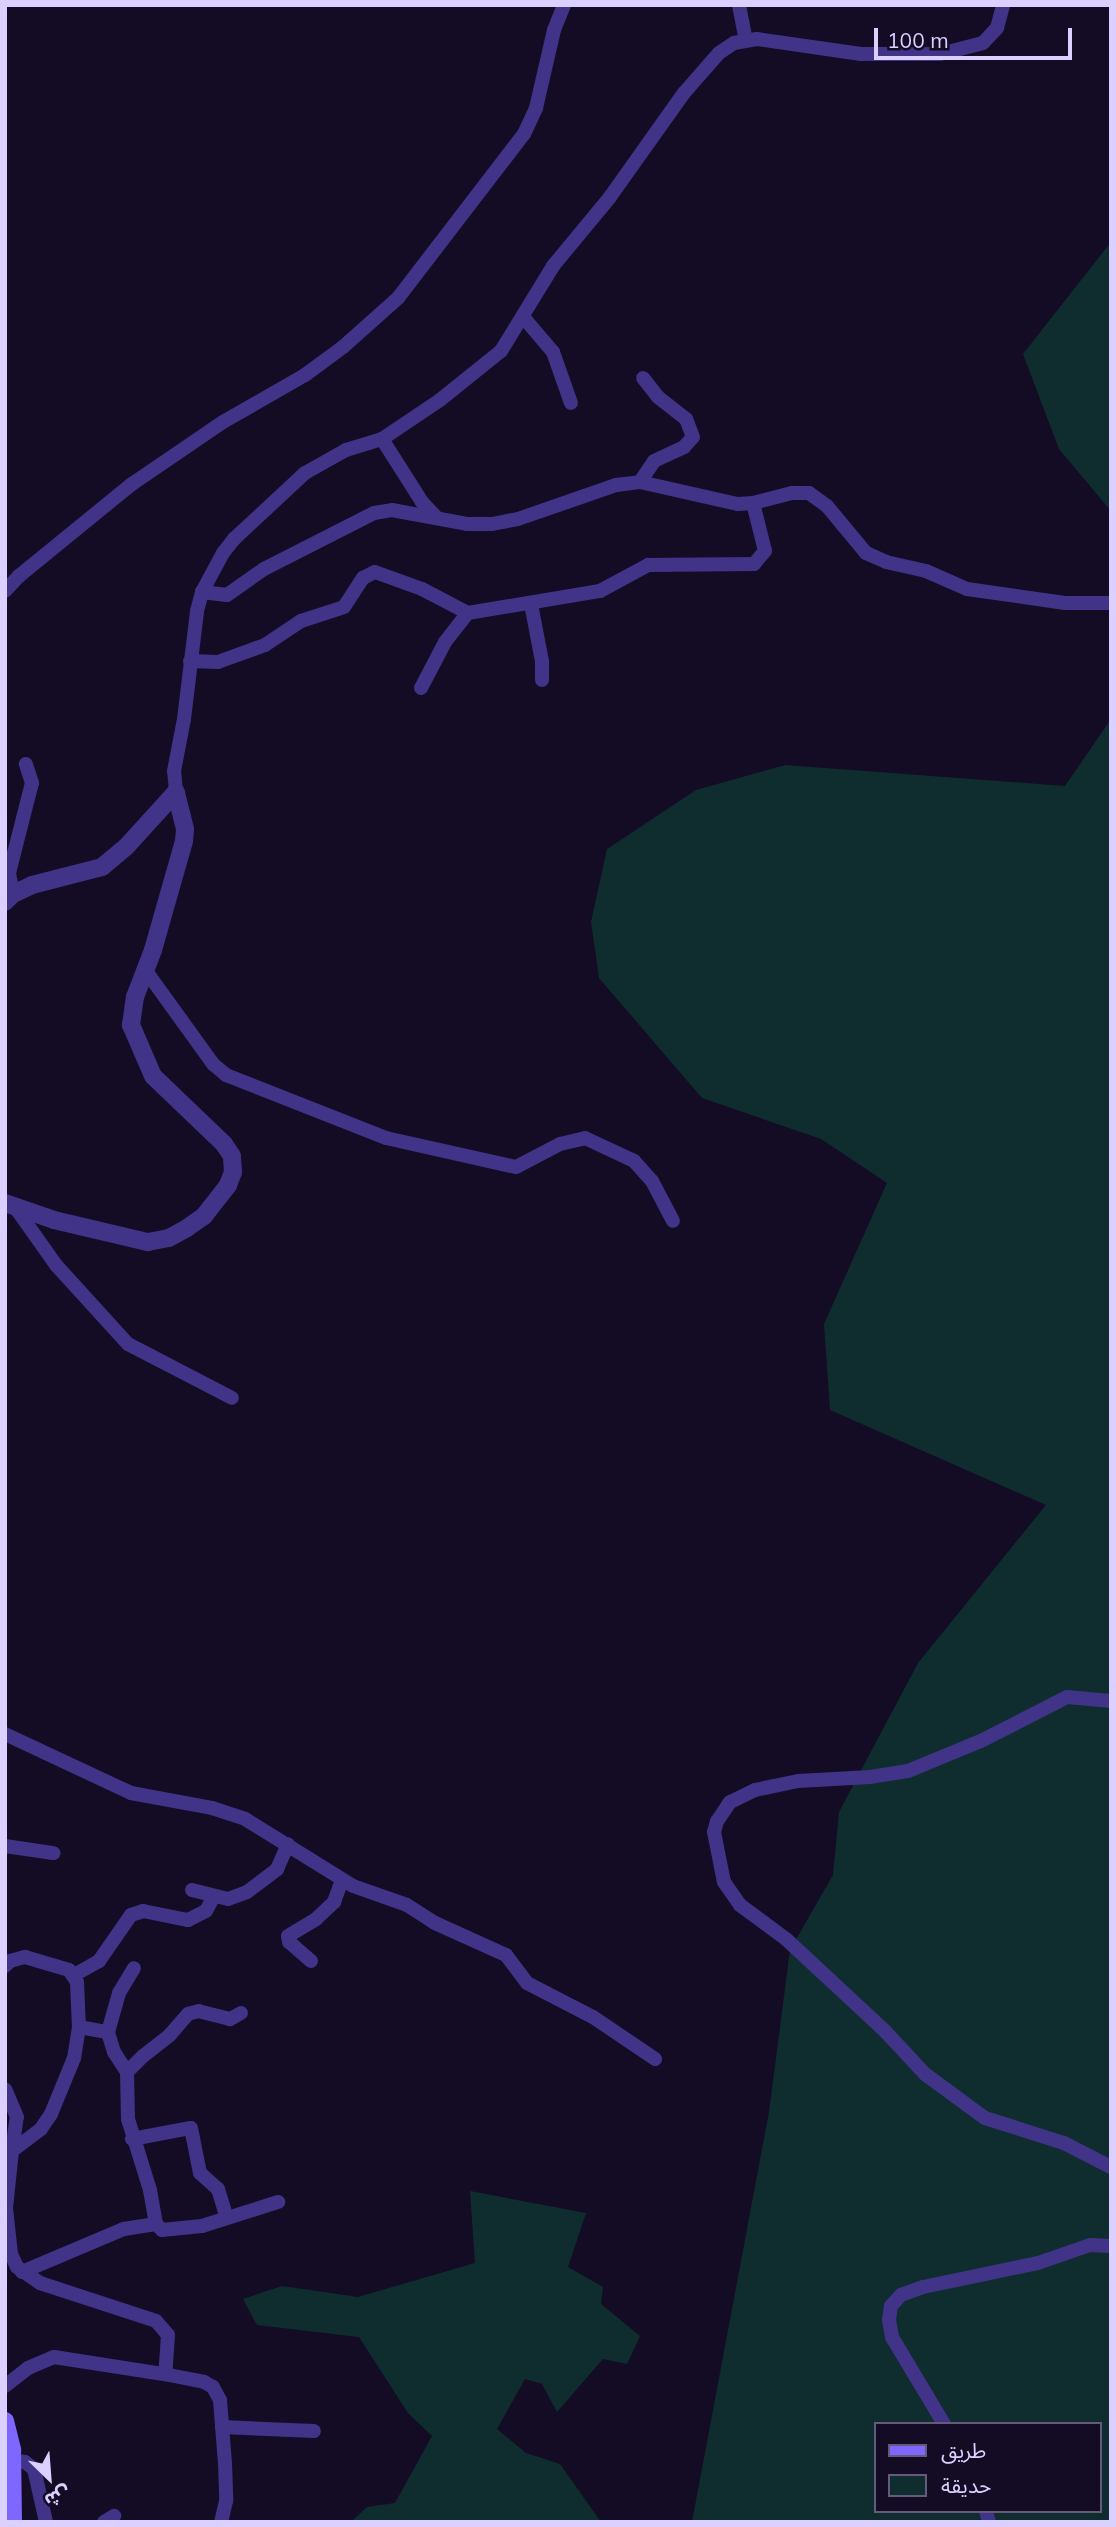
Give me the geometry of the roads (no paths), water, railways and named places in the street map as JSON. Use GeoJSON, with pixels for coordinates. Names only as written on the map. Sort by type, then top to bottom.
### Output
{"type":"FeatureCollection","features":[{"type":"Feature","properties":{"kind":"main road"},"geometry":{"type":"LineString","coordinates":[[5,2422],[12,2460],[13,2522]]}},
{"type":"Feature","properties":{"kind":"street"},"geometry":{"type":"LineString","coordinates":[[5,591],[19,576],[132,484],[223,422],[305,375],[344,348],[398,298],[523,134],[536,108],[554,30],[564,5]]}},
{"type":"Feature","properties":{"kind":"street"},"geometry":{"type":"LineString","coordinates":[[739,5],[746,40]]}},
{"type":"Feature","properties":{"kind":"street"},"geometry":{"type":"LineString","coordinates":[[10,1205],[80,1227],[148,1242],[169,1238],[204,1216],[228,1185],[233,1172],[232,1156],[224,1144],[153,1076],[131,1025],[135,997],[146,971],[184,841],[185,829],[174,771],[202,592],[234,539],[305,473],[346,450],[382,439],[473,375],[501,351],[524,318],[553,266],[610,197],[684,93],[719,53],[746,40],[769,39],[861,54],[940,54],[983,43],[996,28],[1003,5]]}},
{"type":"Feature","properties":{"kind":"street"},"geometry":{"type":"LineString","coordinates":[[524,318],[553,352],[571,403]]}},
{"type":"Feature","properties":{"kind":"street"},"geometry":{"type":"LineString","coordinates":[[640,482],[654,461],[684,447],[693,437],[686,419],[658,397],[643,378]]}},
{"type":"Feature","properties":{"kind":"street"},"geometry":{"type":"LineString","coordinates":[[382,439],[422,502],[438,519]]}},
{"type":"Feature","properties":{"kind":"street"},"geometry":{"type":"LineString","coordinates":[[202,592],[227,595],[264,569],[374,513],[392,510],[467,524],[518,519],[616,485],[640,482],[721,502],[753,503],[792,493],[809,493],[827,506],[866,553],[886,562],[926,571],[967,589],[1040,601],[1111,603]]}},
{"type":"Feature","properties":{"kind":"street"},"geometry":{"type":"LineString","coordinates":[[190,661],[218,662],[265,645],[301,621],[344,607],[363,578],[375,572],[422,589],[468,613],[600,591],[648,565],[754,565],[765,551],[753,503]]}},
{"type":"Feature","properties":{"kind":"street"},"geometry":{"type":"LineString","coordinates":[[531,604],[542,661],[542,680]]}},
{"type":"Feature","properties":{"kind":"street"},"geometry":{"type":"LineString","coordinates":[[421,688],[445,642],[468,613]]}},
{"type":"Feature","properties":{"kind":"street"},"geometry":{"type":"LineString","coordinates":[[26,764],[32,783],[9,873],[9,898],[32,885],[102,867],[126,847],[176,792]]}},
{"type":"Feature","properties":{"kind":"street"},"geometry":{"type":"LineString","coordinates":[[146,971],[213,1064],[226,1075],[386,1138],[516,1167],[560,1144],[585,1138],[634,1161],[652,1181],[673,1221]]}},
{"type":"Feature","properties":{"kind":"street"},"geometry":{"type":"LineString","coordinates":[[10,1205],[56,1265],[128,1344],[232,1398]]}},
{"type":"Feature","properties":{"kind":"street"},"geometry":{"type":"LineString","coordinates":[[1111,1701],[1067,1698],[983,1740],[908,1770],[870,1777],[798,1780],[755,1790],[730,1802],[717,1821],[714,1832],[724,1882],[740,1906],[786,1938],[885,2031],[925,2074],[985,2118],[1065,2143],[1111,2167]]}},
{"type":"Feature","properties":{"kind":"street"},"geometry":{"type":"LineString","coordinates":[[5,1734],[107,1784],[150,1798],[222,1811],[245,1819],[342,1880],[378,1897],[407,1905],[435,1923],[506,1955],[527,1983],[593,2017],[655,2059]]}},
{"type":"Feature","properties":{"kind":"street"},"geometry":{"type":"LineString","coordinates":[[192,1890],[229,1899],[247,1892],[277,1869],[288,1844]]}},
{"type":"Feature","properties":{"kind":"street"},"geometry":{"type":"LineString","coordinates":[[5,1846],[53,1853]]}},
{"type":"Feature","properties":{"kind":"street"},"geometry":{"type":"LineString","coordinates":[[311,1961],[289,1942],[288,1936],[316,1919],[334,1902],[342,1880]]}},
{"type":"Feature","properties":{"kind":"street"},"geometry":{"type":"LineString","coordinates":[[74,1975],[99,1961],[131,1915],[144,1911],[188,1920],[206,1911],[214,1896]]}},
{"type":"Feature","properties":{"kind":"street"},"geometry":{"type":"LineString","coordinates":[[5,1966],[10,1961],[25,1957],[62,1967],[74,1975]]}},
{"type":"Feature","properties":{"kind":"street"},"geometry":{"type":"LineString","coordinates":[[134,1968],[119,1993],[108,2032],[114,2052],[127,2072],[127,2101],[132,2139],[150,2190],[156,2224],[162,2230],[171,2231],[202,2226],[226,2216],[278,2202]]}},
{"type":"Feature","properties":{"kind":"street"},"geometry":{"type":"LineString","coordinates":[[12,2151],[41,2129],[51,2114],[74,2057],[79,2027],[74,1975]]}},
{"type":"Feature","properties":{"kind":"street"},"geometry":{"type":"LineString","coordinates":[[127,2072],[176,2030],[188,2014],[199,2011],[230,2019],[241,2013]]}},
{"type":"Feature","properties":{"kind":"street"},"geometry":{"type":"LineString","coordinates":[[79,2027],[108,2032]]}},
{"type":"Feature","properties":{"kind":"street"},"geometry":{"type":"LineString","coordinates":[[5,2089],[17,2117],[6,2201],[11,2254],[22,2272],[40,2283],[156,2321],[168,2335],[165,2374]]}},
{"type":"Feature","properties":{"kind":"street"},"geometry":{"type":"LineString","coordinates":[[132,2139],[191,2127],[200,2173],[218,2189],[226,2216]]}},
{"type":"Feature","properties":{"kind":"street"},"geometry":{"type":"LineString","coordinates":[[22,2272],[124,2229],[156,2224]]}},
{"type":"Feature","properties":{"kind":"street"},"geometry":{"type":"LineString","coordinates":[[943,2422],[892,2337],[889,2320],[891,2305],[901,2295],[923,2287],[1038,2263],[1090,2245],[1111,2246]]}},
{"type":"Feature","properties":{"kind":"street"},"geometry":{"type":"LineString","coordinates":[[5,2386],[28,2368],[54,2357],[71,2357],[204,2382],[213,2387],[220,2400],[222,2427],[226,2501],[221,2522]]}},
{"type":"Feature","properties":{"kind":"street"},"geometry":{"type":"LineString","coordinates":[[222,2427],[314,2431]]}},
{"type":"Feature","properties":{"kind":"street"},"geometry":{"type":"LineString","coordinates":[[12,2460],[25,2462],[34,2469],[46,2522]]}}]}
